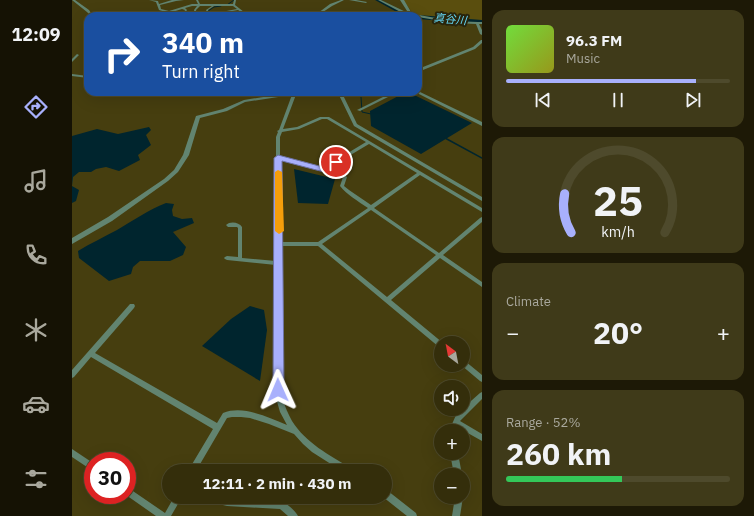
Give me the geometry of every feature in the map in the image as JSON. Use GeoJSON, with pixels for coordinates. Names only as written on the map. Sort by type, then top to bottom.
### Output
{"type":"FeatureCollection","features":[{"type":"Feature","properties":{"kind":"street"},"geometry":{"type":"LineString","coordinates":[[73,0],[89,12]]}},
{"type":"Feature","properties":{"kind":"street"},"geometry":{"type":"LineString","coordinates":[[150,0],[157,1],[160,9],[166,12],[192,5],[213,6],[226,4],[234,5],[242,12]]}},
{"type":"Feature","properties":{"kind":"street"},"geometry":{"type":"LineString","coordinates":[[158,5],[176,0],[183,0]]}},
{"type":"Feature","properties":{"kind":"street"},"geometry":{"type":"LineString","coordinates":[[197,0],[199,5]]}},
{"type":"Feature","properties":{"kind":"street"},"geometry":{"type":"LineString","coordinates":[[234,5],[235,0]]}},
{"type":"Feature","properties":{"kind":"street"},"geometry":{"type":"LineString","coordinates":[[321,12],[331,5],[343,0]]}},
{"type":"Feature","properties":{"kind":"street"},"geometry":{"type":"LineString","coordinates":[[350,0],[366,2]]}},
{"type":"Feature","properties":{"kind":"street"},"geometry":{"type":"LineString","coordinates":[[379,0],[403,12]]}},
{"type":"Feature","properties":{"kind":"street"},"geometry":{"type":"LineString","coordinates":[[402,0],[409,12]]}},
{"type":"Feature","properties":{"kind":"street"},"geometry":{"type":"LineString","coordinates":[[357,5],[358,1]]}},
{"type":"Feature","properties":{"kind":"street"},"geometry":{"type":"LineString","coordinates":[[195,12],[195,10],[199,5]]}},
{"type":"Feature","properties":{"kind":"street"},"geometry":{"type":"LineString","coordinates":[[208,12],[207,10],[213,6]]}},
{"type":"Feature","properties":{"kind":"street"},"geometry":{"type":"LineString","coordinates":[[183,8],[186,10],[185,12]]}},
{"type":"Feature","properties":{"kind":"street"},"geometry":{"type":"LineString","coordinates":[[222,12],[238,9]]}},
{"type":"Feature","properties":{"kind":"street"},"geometry":{"type":"LineString","coordinates":[[422,17],[453,22],[482,23]]}},
{"type":"Feature","properties":{"kind":"street"},"geometry":{"type":"LineString","coordinates":[[477,23],[482,34]]}},
{"type":"Feature","properties":{"kind":"street"},"geometry":{"type":"LineString","coordinates":[[422,69],[474,48],[482,41]]}},
{"type":"Feature","properties":{"kind":"street"},"geometry":{"type":"LineString","coordinates":[[72,61],[78,55]]}},
{"type":"Feature","properties":{"kind":"street"},"geometry":{"type":"LineString","coordinates":[[72,75],[84,76]]}},
{"type":"Feature","properties":{"kind":"street"},"geometry":{"type":"LineString","coordinates":[[72,79],[77,75]]}},
{"type":"Feature","properties":{"kind":"street"},"geometry":{"type":"LineString","coordinates":[[422,94],[482,124]]}},
{"type":"Feature","properties":{"kind":"street"},"geometry":{"type":"LineString","coordinates":[[72,241],[110,219],[156,188],[171,175],[186,155],[198,117],[225,110],[244,101],[272,96]]}},
{"type":"Feature","properties":{"kind":"street"},"geometry":{"type":"LineString","coordinates":[[293,96],[279,131],[279,398],[283,413],[302,439],[337,464]]}},
{"type":"Feature","properties":{"kind":"street"},"geometry":{"type":"LineString","coordinates":[[344,96],[355,125],[482,199]]}},
{"type":"Feature","properties":{"kind":"street"},"geometry":{"type":"LineString","coordinates":[[360,110],[388,96]]}},
{"type":"Feature","properties":{"kind":"street"},"geometry":{"type":"LineString","coordinates":[[279,131],[298,128],[324,117],[333,120],[482,210]]}},
{"type":"Feature","properties":{"kind":"street"},"geometry":{"type":"LineString","coordinates":[[324,169],[369,142]]}},
{"type":"Feature","properties":{"kind":"street"},"geometry":{"type":"LineString","coordinates":[[278,158],[341,174],[345,177],[342,186],[343,188],[482,285]]}},
{"type":"Feature","properties":{"kind":"street"},"geometry":{"type":"LineString","coordinates":[[279,244],[319,244],[420,173]]}},
{"type":"Feature","properties":{"kind":"street"},"geometry":{"type":"LineString","coordinates":[[387,300],[482,219]]}},
{"type":"Feature","properties":{"kind":"street"},"geometry":{"type":"LineString","coordinates":[[228,225],[238,225],[240,227],[240,259]]}},
{"type":"Feature","properties":{"kind":"street"},"geometry":{"type":"LineString","coordinates":[[319,244],[434,339]]}},
{"type":"Feature","properties":{"kind":"street"},"geometry":{"type":"LineString","coordinates":[[227,258],[279,262]]}},
{"type":"Feature","properties":{"kind":"street"},"geometry":{"type":"LineString","coordinates":[[72,375],[132,306]]}},
{"type":"Feature","properties":{"kind":"street"},"geometry":{"type":"LineString","coordinates":[[91,354],[217,427]]}},
{"type":"Feature","properties":{"kind":"street"},"geometry":{"type":"LineString","coordinates":[[470,369],[482,379]]}},
{"type":"Feature","properties":{"kind":"street"},"geometry":{"type":"LineString","coordinates":[[482,395],[458,417],[456,422],[482,438]]}},
{"type":"Feature","properties":{"kind":"street"},"geometry":{"type":"LineString","coordinates":[[196,464],[225,415],[231,413],[260,418],[296,432]]}},
{"type":"Feature","properties":{"kind":"street"},"geometry":{"type":"LineString","coordinates":[[72,453],[84,461]]}},
{"type":"Feature","properties":{"kind":"street"},"geometry":{"type":"LineString","coordinates":[[136,497],[163,516]]}},
{"type":"Feature","properties":{"kind":"street"},"geometry":{"type":"LineString","coordinates":[[392,500],[413,516]]}},
{"type":"Feature","properties":{"kind":"street"},"geometry":{"type":"LineString","coordinates":[[167,516],[174,504]]}},
{"type":"Feature","properties":{"kind":"street"},"geometry":{"type":"LineString","coordinates":[[263,504],[281,505],[294,516]]}},
{"type":"Feature","properties":{"kind":"street"},"geometry":{"type":"LineString","coordinates":[[456,516],[458,504]]}},
{"type":"Feature","properties":{"kind":"shaded area"},"geometry":{"type":"Polygon","coordinates":[[[403,0],[482,0],[482,22],[422,16],[422,12],[412,12],[403,0]]]}},
{"type":"Feature","properties":{"kind":"water"},"geometry":{"type":"Polygon","coordinates":[[[398,96],[416,96],[472,123],[421,154],[371,126],[370,111],[398,96]]]}},
{"type":"Feature","properties":{"kind":"water"},"geometry":{"type":"Polygon","coordinates":[[[149,127],[151,130],[146,135],[151,145],[138,155],[140,160],[119,171],[106,167],[96,169],[91,172],[79,172],[73,177],[72,186],[72,136],[97,129],[118,134],[149,127]]]}},
{"type":"Feature","properties":{"kind":"water"},"geometry":{"type":"Polygon","coordinates":[[[294,169],[335,179],[328,204],[298,203],[294,169]]]}},
{"type":"Feature","properties":{"kind":"water"},"geometry":{"type":"Polygon","coordinates":[[[72,186],[79,190],[76,201],[72,203],[72,186]]]}},
{"type":"Feature","properties":{"kind":"water"},"geometry":{"type":"Polygon","coordinates":[[[166,203],[174,204],[172,210],[173,216],[182,219],[192,218],[194,223],[173,232],[186,247],[183,255],[170,261],[140,261],[133,267],[131,274],[109,281],[79,258],[78,251],[166,203]]]}},
{"type":"Feature","properties":{"kind":"water"},"geometry":{"type":"Polygon","coordinates":[[[250,306],[264,310],[267,330],[260,381],[202,346],[231,319],[250,306]]]}},
{"type":"Feature","properties":{"kind":"waterway"},"geometry":{"type":"LineString","coordinates":[[227,5],[234,0]]}},
{"type":"Feature","properties":{"kind":"waterway","name":"真谷川"},"geometry":{"type":"LineString","coordinates":[[377,0],[400,12]]}},
{"type":"Feature","properties":{"kind":"waterway"},"geometry":{"type":"LineString","coordinates":[[209,12],[214,7],[221,6]]}},
{"type":"Feature","properties":{"kind":"waterway","name":"真谷川"},"geometry":{"type":"LineString","coordinates":[[422,17],[482,22]]}},
{"type":"Feature","properties":{"kind":"waterway"},"geometry":{"type":"LineString","coordinates":[[360,96],[362,112],[371,114]]}},
{"type":"Feature","properties":{"kind":"waterway"},"geometry":{"type":"LineString","coordinates":[[445,138],[482,158]]}},
{"type":"Feature","properties":{"kind":"slow traffic"},"geometry":{"type":"LineString","coordinates":[[278,172],[279,231]]}},
{"type":"Feature","properties":{"kind":"route"},"geometry":{"type":"LineString","coordinates":[[278,390],[278,158],[324,169],[336,162]]}}]}
